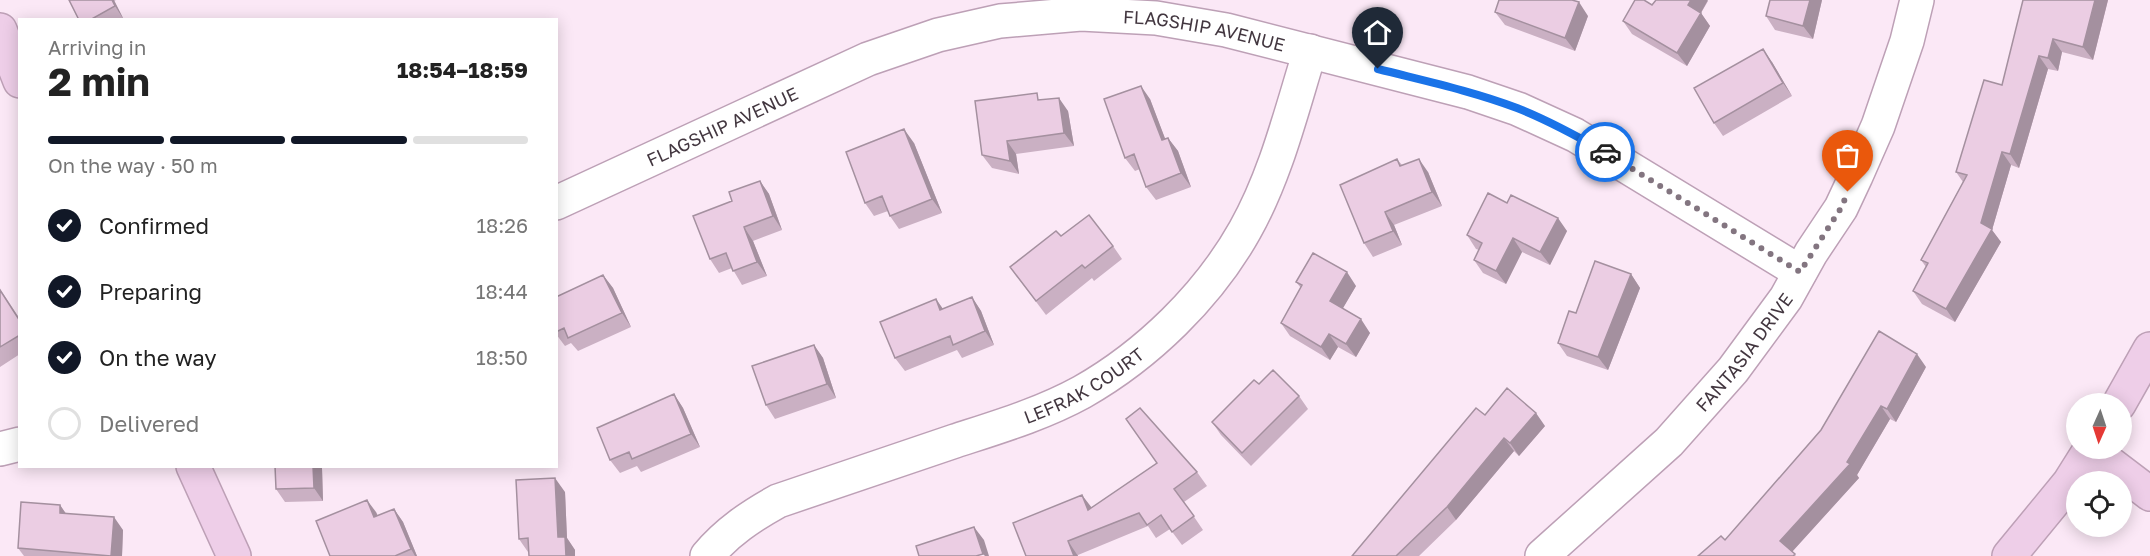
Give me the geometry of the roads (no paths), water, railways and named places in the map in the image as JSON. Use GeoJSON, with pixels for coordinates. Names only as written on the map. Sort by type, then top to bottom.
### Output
{"type":"FeatureCollection","features":[{"type":"Feature","properties":{"kind":"street","name":"FANTASIA DRIVE"},"geometry":{"type":"LineString","coordinates":[[1542,556],[1669,442],[1733,370],[1786,298],[1841,208],[1878,126],[1907,41],[1917,0]]}},
{"type":"Feature","properties":{"kind":"street","name":"FLAGSHIP AVENUE"},"geometry":{"type":"LineString","coordinates":[[558,202],[868,59],[938,35],[1000,21],[1081,14],[1156,18],[1226,30],[1311,51],[1468,92],[1518,109],[1575,135],[1800,272]]}},
{"type":"Feature","properties":{"kind":"street"},"geometry":{"type":"LineString","coordinates":[[0,30],[18,76]]}},
{"type":"Feature","properties":{"kind":"street","name":"LEFRAK COURT"},"geometry":{"type":"LineString","coordinates":[[707,556],[744,520],[778,501],[1031,416],[1082,392],[1137,355],[1168,327],[1210,281],[1244,231],[1270,178],[1311,51]]}},
{"type":"Feature","properties":{"kind":"street"},"geometry":{"type":"LineString","coordinates":[[2125,393],[2150,349]]}},
{"type":"Feature","properties":{"kind":"street"},"geometry":{"type":"LineString","coordinates":[[0,448],[18,444]]}},
{"type":"Feature","properties":{"kind":"street"},"geometry":{"type":"LineString","coordinates":[[2009,556],[2069,483],[2085,459]]}},
{"type":"Feature","properties":{"kind":"street"},"geometry":{"type":"LineString","coordinates":[[2104,459],[2150,494]]}},
{"type":"Feature","properties":{"kind":"street"},"geometry":{"type":"LineString","coordinates":[[194,468],[234,556]]}}]}
